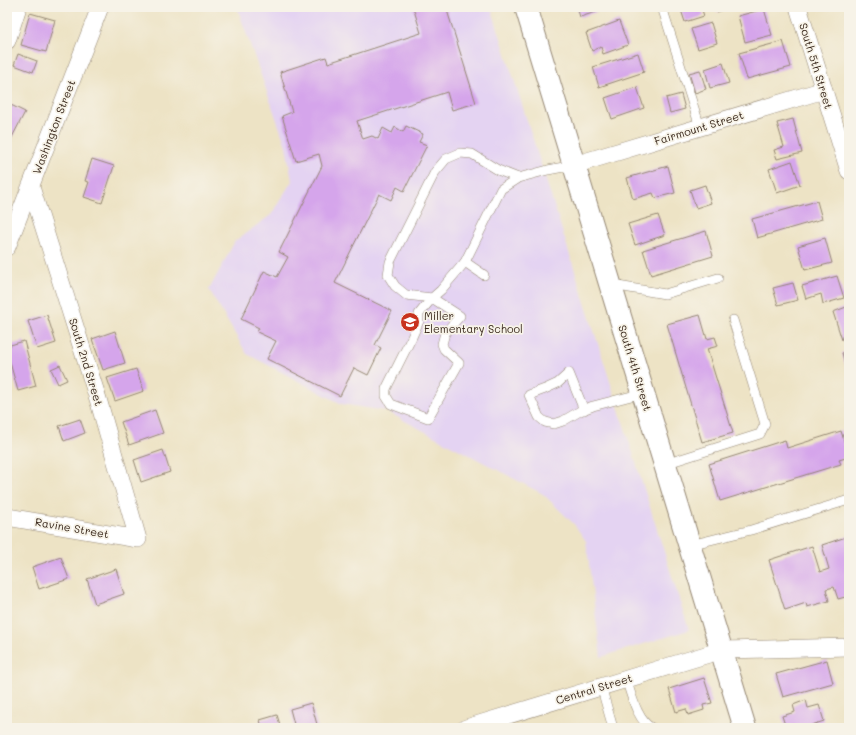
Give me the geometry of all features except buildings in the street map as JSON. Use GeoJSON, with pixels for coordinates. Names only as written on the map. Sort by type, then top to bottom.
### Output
{"type":"FeatureCollection","features":[{"type":"Feature","properties":{"kind":"main road","name":"South 4th Street"},"geometry":{"type":"LineString","coordinates":[[526,7],[745,728]]}},
{"type":"Feature","properties":{"kind":"street"},"geometry":{"type":"LineString","coordinates":[[7,41],[18,7]]}},
{"type":"Feature","properties":{"kind":"street","name":"Washington Street"},"geometry":{"type":"LineString","coordinates":[[7,247],[100,7]]}},
{"type":"Feature","properties":{"kind":"street","name":"South 5th Street"},"geometry":{"type":"LineString","coordinates":[[798,7],[849,171]]}},
{"type":"Feature","properties":{"kind":"street","name":"Fairmount Street"},"geometry":{"type":"LineString","coordinates":[[574,165],[824,90]]}},
{"type":"Feature","properties":{"kind":"street","name":"South 2nd Street"},"geometry":{"type":"LineString","coordinates":[[31,187],[98,399],[138,539]]}},
{"type":"Feature","properties":{"kind":"street","name":"Ravine Street"},"geometry":{"type":"LineString","coordinates":[[7,517],[138,539]]}},
{"type":"Feature","properties":{"kind":"street","name":"Central Street"},"geometry":{"type":"LineString","coordinates":[[475,727],[601,686],[722,650],[849,647]]}},
{"type":"Feature","properties":{"kind":"lane"},"geometry":{"type":"LineString","coordinates":[[662,7],[700,127]]}},
{"type":"Feature","properties":{"kind":"lane"},"geometry":{"type":"LineString","coordinates":[[518,178],[498,170],[472,154],[460,153],[446,159],[436,172],[390,262],[388,275],[394,286],[406,295],[432,298],[460,316],[445,333],[442,344],[444,350],[459,364],[428,418],[391,404],[386,396],[386,389],[412,337],[419,321],[419,314],[432,298],[441,290],[465,262],[501,189],[518,178],[574,165]]}},
{"type":"Feature","properties":{"kind":"lane"},"geometry":{"type":"LineString","coordinates":[[465,262],[484,275]]}},
{"type":"Feature","properties":{"kind":"lane"},"geometry":{"type":"LineString","coordinates":[[610,285],[665,294],[718,278]]}},
{"type":"Feature","properties":{"kind":"lane"},"geometry":{"type":"LineString","coordinates":[[665,464],[760,434],[765,424],[733,320]]}},
{"type":"Feature","properties":{"kind":"lane"},"geometry":{"type":"LineString","coordinates":[[584,410],[569,373],[558,383],[529,395],[539,417],[545,422],[554,424],[593,406],[643,393]]}},
{"type":"Feature","properties":{"kind":"lane"},"geometry":{"type":"LineString","coordinates":[[690,545],[751,530],[849,500]]}},
{"type":"Feature","properties":{"kind":"lane"},"geometry":{"type":"LineString","coordinates":[[626,679],[639,716],[648,726],[652,728]]}},
{"type":"Feature","properties":{"kind":"lane"},"geometry":{"type":"LineString","coordinates":[[601,686],[613,728]]}},
{"type":"Feature","properties":{"kind":"shaded area","name":"Miller Elementary School"},"geometry":{"type":"Polygon","coordinates":[[[237,7],[491,7],[689,630],[601,657],[586,541],[574,524],[543,494],[386,411],[342,404],[247,354],[209,290],[235,241],[271,215],[292,181],[286,146],[237,7]]]}},
{"type":"Feature","properties":{"kind":"place","name":"Miller Elementary School"},"geometry":{"type":"Point","coordinates":[410,322]}}]}
